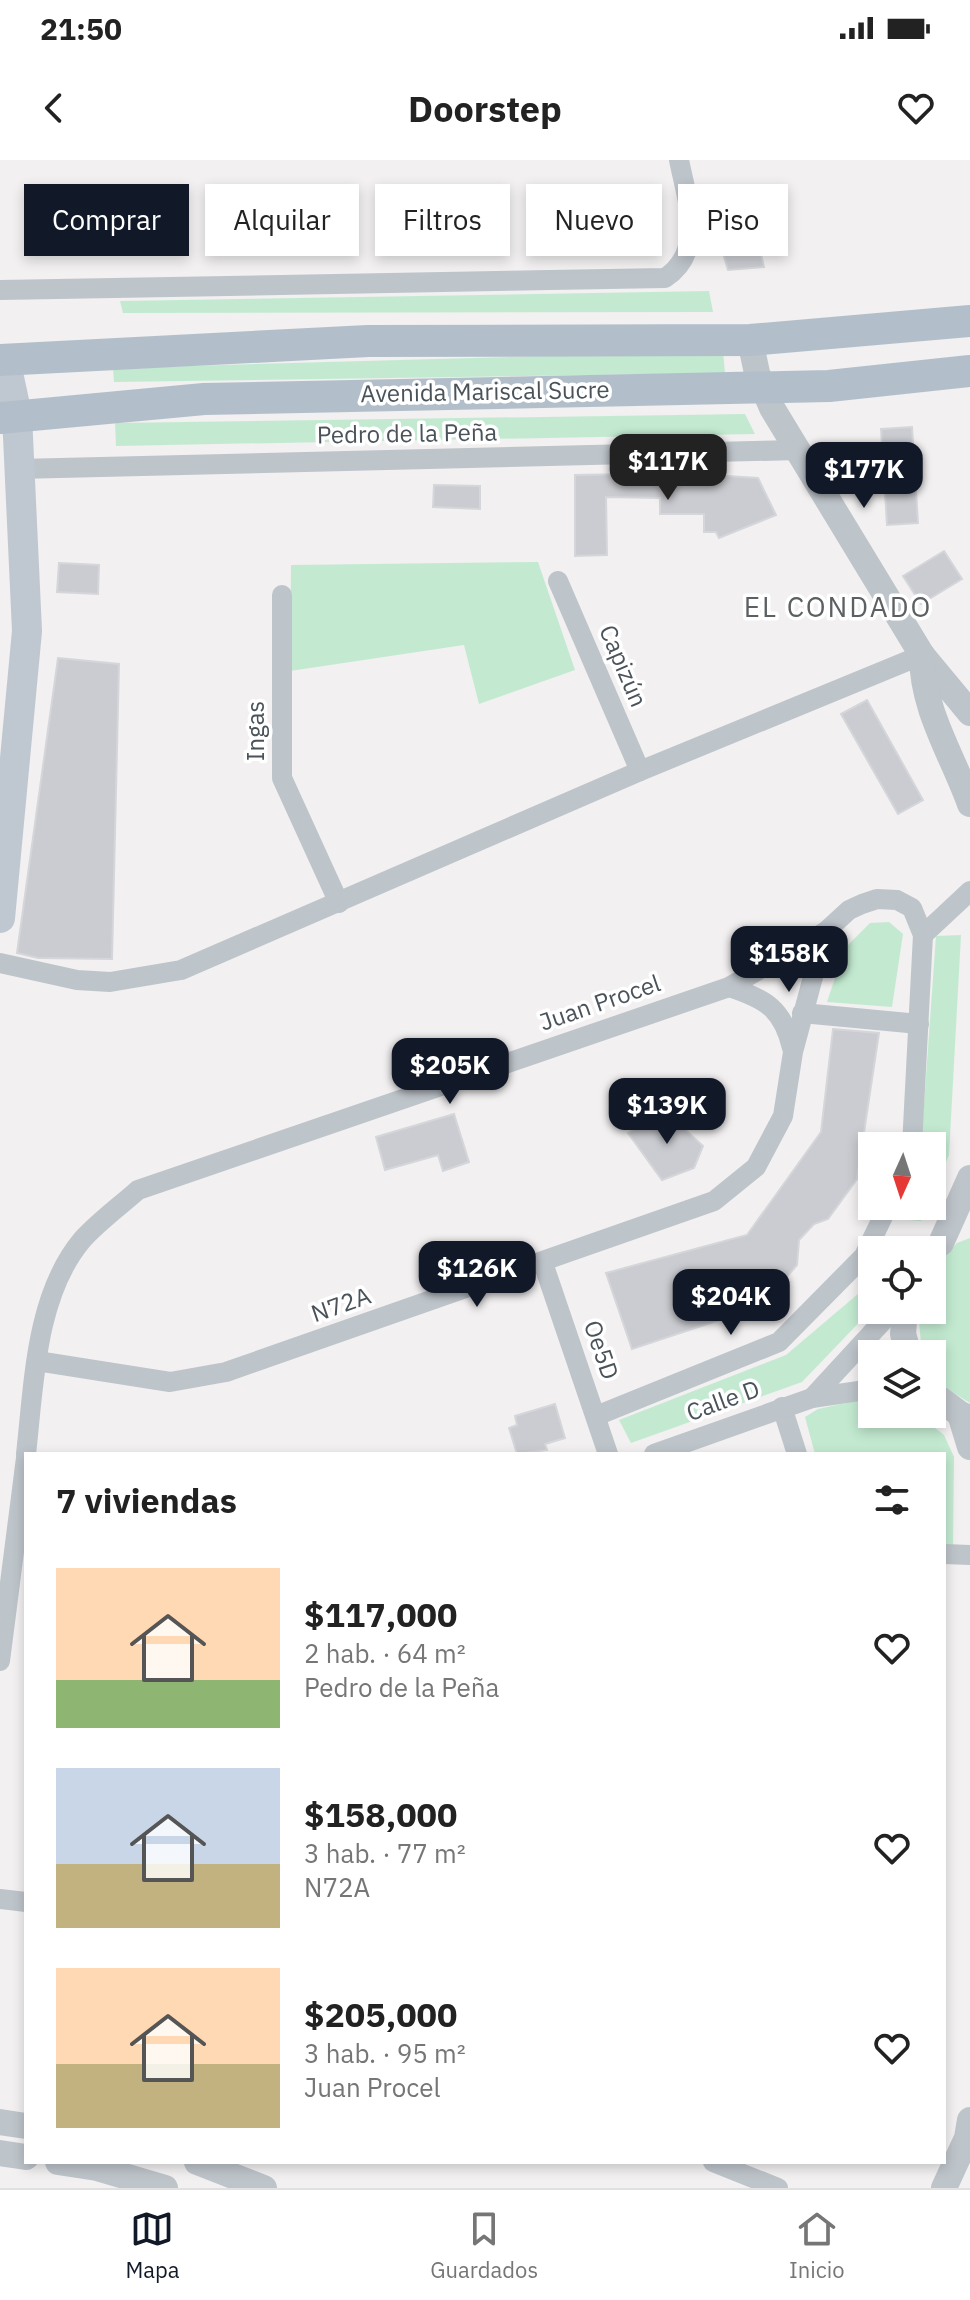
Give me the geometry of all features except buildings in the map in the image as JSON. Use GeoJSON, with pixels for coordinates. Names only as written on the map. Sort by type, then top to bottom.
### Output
{"type":"FeatureCollection","features":[{"type":"Feature","properties":{"kind":"main road","name":"Avenida Mariscal Sucre"},"geometry":{"type":"LineString","coordinates":[[2,352],[368,341],[750,340],[970,321]]}},
{"type":"Feature","properties":{"kind":"main road"},"geometry":{"type":"LineString","coordinates":[[0,918],[2,852],[27,631],[18,469],[8,417],[2,352]]}},
{"type":"Feature","properties":{"kind":"main road","name":"Avenida Mariscal Sucre"},"geometry":{"type":"LineString","coordinates":[[8,417],[204,399],[829,386],[970,371]]}},
{"type":"Feature","properties":{"kind":"street"},"geometry":{"type":"LineString","coordinates":[[0,290],[665,278],[679,269],[690,243],[691,216],[679,160]]}},
{"type":"Feature","properties":{"kind":"street"},"geometry":{"type":"LineString","coordinates":[[750,340],[772,408],[922,655],[970,713]]}},
{"type":"Feature","properties":{"kind":"street","name":"Pedro de la Peña"},"geometry":{"type":"LineString","coordinates":[[18,469],[798,450]]}},
{"type":"Feature","properties":{"kind":"street","name":"Capizún"},"geometry":{"type":"LineString","coordinates":[[558,581],[640,771]]}},
{"type":"Feature","properties":{"kind":"street","name":"Ingas"},"geometry":{"type":"LineString","coordinates":[[282,595],[282,778],[339,903]]}},
{"type":"Feature","properties":{"kind":"street"},"geometry":{"type":"LineString","coordinates":[[0,963],[77,980],[136,978],[181,970],[640,771],[922,655]]}},
{"type":"Feature","properties":{"kind":"street"},"geometry":{"type":"LineString","coordinates":[[922,655],[922,684],[929,711],[970,804]]}},
{"type":"Feature","properties":{"kind":"street"},"geometry":{"type":"LineString","coordinates":[[913,1132],[923,935],[970,891]]}},
{"type":"Feature","properties":{"kind":"street","name":"Juan Procel"},"geometry":{"type":"LineString","coordinates":[[26,1452],[37,1361],[54,1290],[82,1241],[138,1190],[729,987],[825,932],[849,910],[877,899],[897,900],[912,908],[923,935]]}},
{"type":"Feature","properties":{"kind":"street","name":"N72A"},"geometry":{"type":"LineString","coordinates":[[37,1361],[170,1382],[226,1372],[714,1201],[756,1167],[783,1116],[793,1052],[825,932]]}},
{"type":"Feature","properties":{"kind":"street","name":"N72A"},"geometry":{"type":"LineString","coordinates":[[729,987],[754,995],[771,1007],[786,1023],[793,1052]]}},
{"type":"Feature","properties":{"kind":"street"},"geometry":{"type":"LineString","coordinates":[[802,1013],[919,1024]]}},
{"type":"Feature","properties":{"kind":"street"},"geometry":{"type":"LineString","coordinates":[[942,1236],[970,1178]]}},
{"type":"Feature","properties":{"kind":"street"},"geometry":{"type":"LineString","coordinates":[[946,1242],[970,1227]]}},
{"type":"Feature","properties":{"kind":"street","name":"Oe5D"},"geometry":{"type":"LineString","coordinates":[[543,1263],[607,1452]]}},
{"type":"Feature","properties":{"kind":"street"},"geometry":{"type":"LineString","coordinates":[[596,1416],[779,1342],[858,1266]]}},
{"type":"Feature","properties":{"kind":"street"},"geometry":{"type":"LineString","coordinates":[[812,1398],[880,1324]]}},
{"type":"Feature","properties":{"kind":"street","name":"Calle D"},"geometry":{"type":"LineString","coordinates":[[659,1452],[782,1407],[812,1398],[858,1391]]}},
{"type":"Feature","properties":{"kind":"street"},"geometry":{"type":"LineString","coordinates":[[946,1405],[970,1447]]}},
{"type":"Feature","properties":{"kind":"street"},"geometry":{"type":"LineString","coordinates":[[782,1407],[796,1452]]}},
{"type":"Feature","properties":{"kind":"street","name":"Juan Procel"},"geometry":{"type":"LineString","coordinates":[[0,1661],[19,1582],[24,1492]]}},
{"type":"Feature","properties":{"kind":"street"},"geometry":{"type":"LineString","coordinates":[[946,1554],[970,1555]]}},
{"type":"Feature","properties":{"kind":"street"},"geometry":{"type":"LineString","coordinates":[[0,1899],[24,1902]]}},
{"type":"Feature","properties":{"kind":"street"},"geometry":{"type":"LineString","coordinates":[[944,2188],[967,2138],[970,2120]]}},
{"type":"Feature","properties":{"kind":"street"},"geometry":{"type":"LineString","coordinates":[[0,2122],[24,2126]]}},
{"type":"Feature","properties":{"kind":"street"},"geometry":{"type":"LineString","coordinates":[[0,2153],[24,2157]]}},
{"type":"Feature","properties":{"kind":"street"},"geometry":{"type":"LineString","coordinates":[[71,2164],[97,2168],[165,2188]]}},
{"type":"Feature","properties":{"kind":"street"},"geometry":{"type":"LineString","coordinates":[[202,2164],[264,2188]]}},
{"type":"Feature","properties":{"kind":"street"},"geometry":{"type":"LineString","coordinates":[[718,2164],[778,2188]]}},
{"type":"Feature","properties":{"kind":"green space"},"geometry":{"type":"Polygon","coordinates":[[[709,291],[713,312],[123,313],[120,301],[709,291]]]}},
{"type":"Feature","properties":{"kind":"green space"},"geometry":{"type":"Polygon","coordinates":[[[723,351],[725,373],[114,382],[113,368],[723,351]]]}},
{"type":"Feature","properties":{"kind":"green space"},"geometry":{"type":"Polygon","coordinates":[[[745,414],[755,434],[116,446],[115,423],[745,414]]]}},
{"type":"Feature","properties":{"kind":"green space"},"geometry":{"type":"Polygon","coordinates":[[[538,562],[575,670],[479,704],[464,645],[290,671],[291,565],[538,562]]]}},
{"type":"Feature","properties":{"kind":"green space"},"geometry":{"type":"Polygon","coordinates":[[[889,922],[903,934],[892,1007],[827,1002],[845,948],[870,923],[889,922]]]}},
{"type":"Feature","properties":{"kind":"green space"},"geometry":{"type":"Polygon","coordinates":[[[961,935],[949,1155],[946,1162],[946,1132],[922,1132],[936,936],[961,935]]]}},
{"type":"Feature","properties":{"kind":"green space"},"geometry":{"type":"Polygon","coordinates":[[[970,1238],[970,1403],[946,1387],[946,1340],[921,1340],[919,1324],[946,1324],[946,1254],[957,1243],[970,1238]]]}},
{"type":"Feature","properties":{"kind":"green space"},"geometry":{"type":"Polygon","coordinates":[[[858,1294],[858,1324],[802,1382],[631,1443],[619,1420],[786,1355],[858,1294]]]}},
{"type":"Feature","properties":{"kind":"green space"},"geometry":{"type":"Polygon","coordinates":[[[858,1401],[858,1428],[935,1428],[944,1435],[954,1457],[953,1548],[946,1547],[946,1452],[814,1452],[805,1417],[818,1409],[858,1401]]]}},
{"type":"Feature","properties":{"kind":"district","name":"EL CONDADO"},"geometry":{"type":"Point","coordinates":[838,607]}}]}
